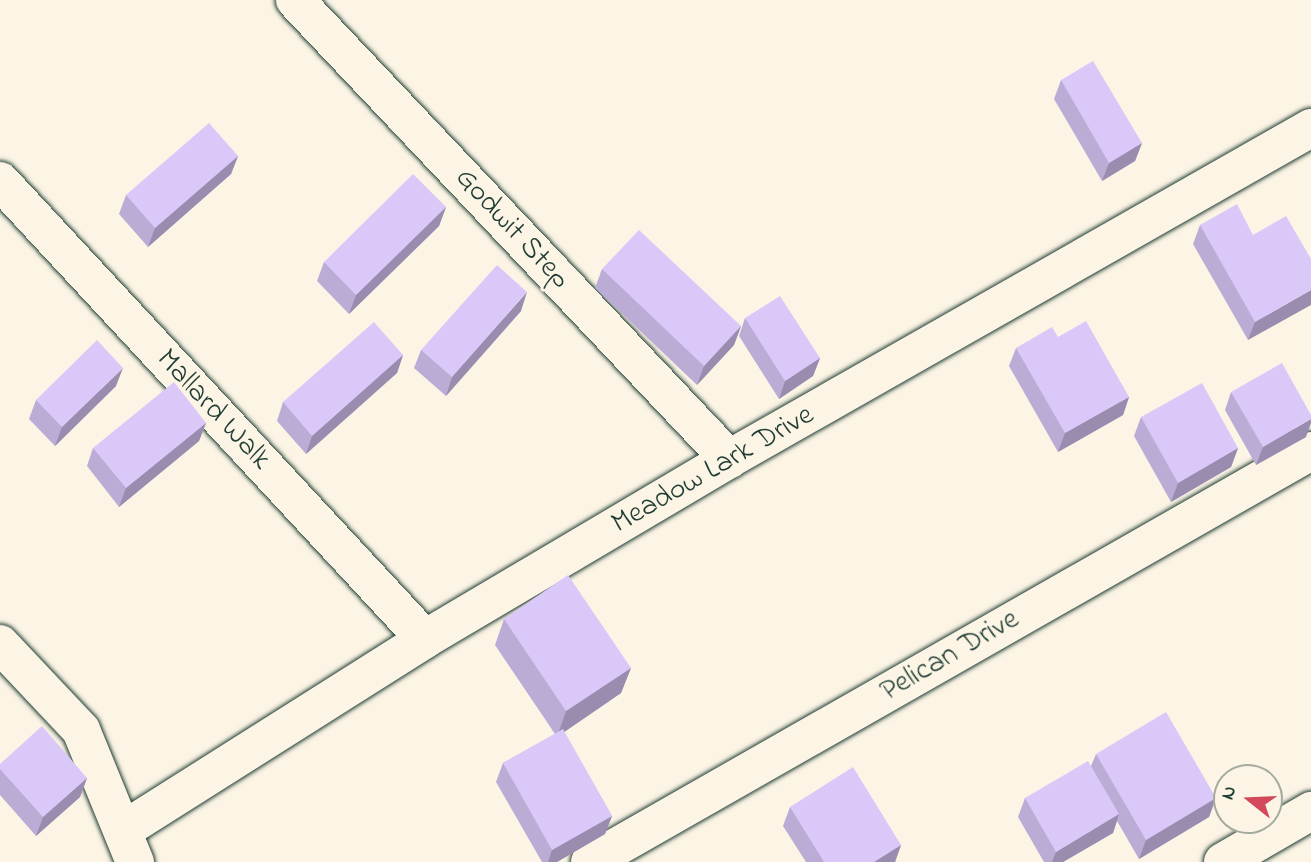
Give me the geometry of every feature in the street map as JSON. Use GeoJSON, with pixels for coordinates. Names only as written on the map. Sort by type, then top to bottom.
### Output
{"type":"FeatureCollection","features":[{"type":"Feature","properties":{"kind":"street","name":"Godwit Step"},"geometry":{"type":"LineString","coordinates":[[295,0],[729,459]]}},
{"type":"Feature","properties":{"kind":"street","name":"Meadow Lark Drive"},"geometry":{"type":"LineString","coordinates":[[130,845],[425,639],[729,459],[1311,128]]}},
{"type":"Feature","properties":{"kind":"street","name":"Mallard Walk"},"geometry":{"type":"LineString","coordinates":[[0,181],[425,639]]}},
{"type":"Feature","properties":{"kind":"street","name":"Pelican Drive"},"geometry":{"type":"LineString","coordinates":[[590,862],[1311,451]]}},
{"type":"Feature","properties":{"kind":"street"},"geometry":{"type":"LineString","coordinates":[[0,644],[81,730],[130,845]]}},
{"type":"Feature","properties":{"kind":"street"},"geometry":{"type":"LineString","coordinates":[[1223,862],[1311,811]]}},
{"type":"Feature","properties":{"kind":"building"},"geometry":{"type":"Polygon","coordinates":[[[1093,61],[1142,143],[1109,163],[1061,80],[1093,61]]]}},
{"type":"Feature","properties":{"kind":"building"},"geometry":{"type":"Polygon","coordinates":[[[209,123],[238,156],[155,228],[126,195],[209,123]]]}},
{"type":"Feature","properties":{"kind":"building"},"geometry":{"type":"Polygon","coordinates":[[[413,174],[446,207],[356,295],[324,262],[413,174]]]}},
{"type":"Feature","properties":{"kind":"building"},"geometry":{"type":"Polygon","coordinates":[[[1237,204],[1253,235],[1286,216],[1311,259],[1311,290],[1255,322],[1200,225],[1237,204]]]}},
{"type":"Feature","properties":{"kind":"building"},"geometry":{"type":"Polygon","coordinates":[[[639,230],[741,326],[704,366],[602,269],[639,230]]]}},
{"type":"Feature","properties":{"kind":"building"},"geometry":{"type":"Polygon","coordinates":[[[497,265],[527,292],[452,377],[421,350],[497,265]]]}},
{"type":"Feature","properties":{"kind":"building"},"geometry":{"type":"Polygon","coordinates":[[[780,296],[820,358],[785,381],[745,318],[780,296]]]}},
{"type":"Feature","properties":{"kind":"building"},"geometry":{"type":"Polygon","coordinates":[[[1086,321],[1129,397],[1065,433],[1016,348],[1052,327],[1058,337],[1086,321]]]}},
{"type":"Feature","properties":{"kind":"building"},"geometry":{"type":"Polygon","coordinates":[[[374,322],[403,355],[312,436],[283,402],[374,322]]]}},
{"type":"Feature","properties":{"kind":"building"},"geometry":{"type":"Polygon","coordinates":[[[97,340],[123,368],[62,427],[36,400],[97,340]]]}},
{"type":"Feature","properties":{"kind":"building"},"geometry":{"type":"Polygon","coordinates":[[[1282,363],[1311,419],[1263,447],[1231,392],[1282,363]]]}},
{"type":"Feature","properties":{"kind":"building"},"geometry":{"type":"Polygon","coordinates":[[[174,382],[206,423],[126,488],[93,448],[174,382]]]}},
{"type":"Feature","properties":{"kind":"building"},"geometry":{"type":"Polygon","coordinates":[[[1202,383],[1238,448],[1178,483],[1141,417],[1202,383]]]}},
{"type":"Feature","properties":{"kind":"building"},"geometry":{"type":"Polygon","coordinates":[[[568,575],[631,668],[566,711],[504,619],[568,575]]]}},
{"type":"Feature","properties":{"kind":"building"},"geometry":{"type":"Polygon","coordinates":[[[1166,712],[1213,793],[1213,800],[1146,840],[1096,754],[1166,712]]]}},
{"type":"Feature","properties":{"kind":"building"},"geometry":{"type":"Polygon","coordinates":[[[42,726],[87,778],[43,817],[0,769],[0,764],[42,726]]]}},
{"type":"Feature","properties":{"kind":"building"},"geometry":{"type":"Polygon","coordinates":[[[563,729],[612,816],[552,850],[503,763],[563,729]]]}},
{"type":"Feature","properties":{"kind":"building"},"geometry":{"type":"Polygon","coordinates":[[[1088,761],[1119,814],[1056,852],[1025,798],[1088,761]]]}},
{"type":"Feature","properties":{"kind":"building"},"geometry":{"type":"Polygon","coordinates":[[[853,767],[901,845],[874,862],[824,862],[790,807],[853,767]]]}}]}
